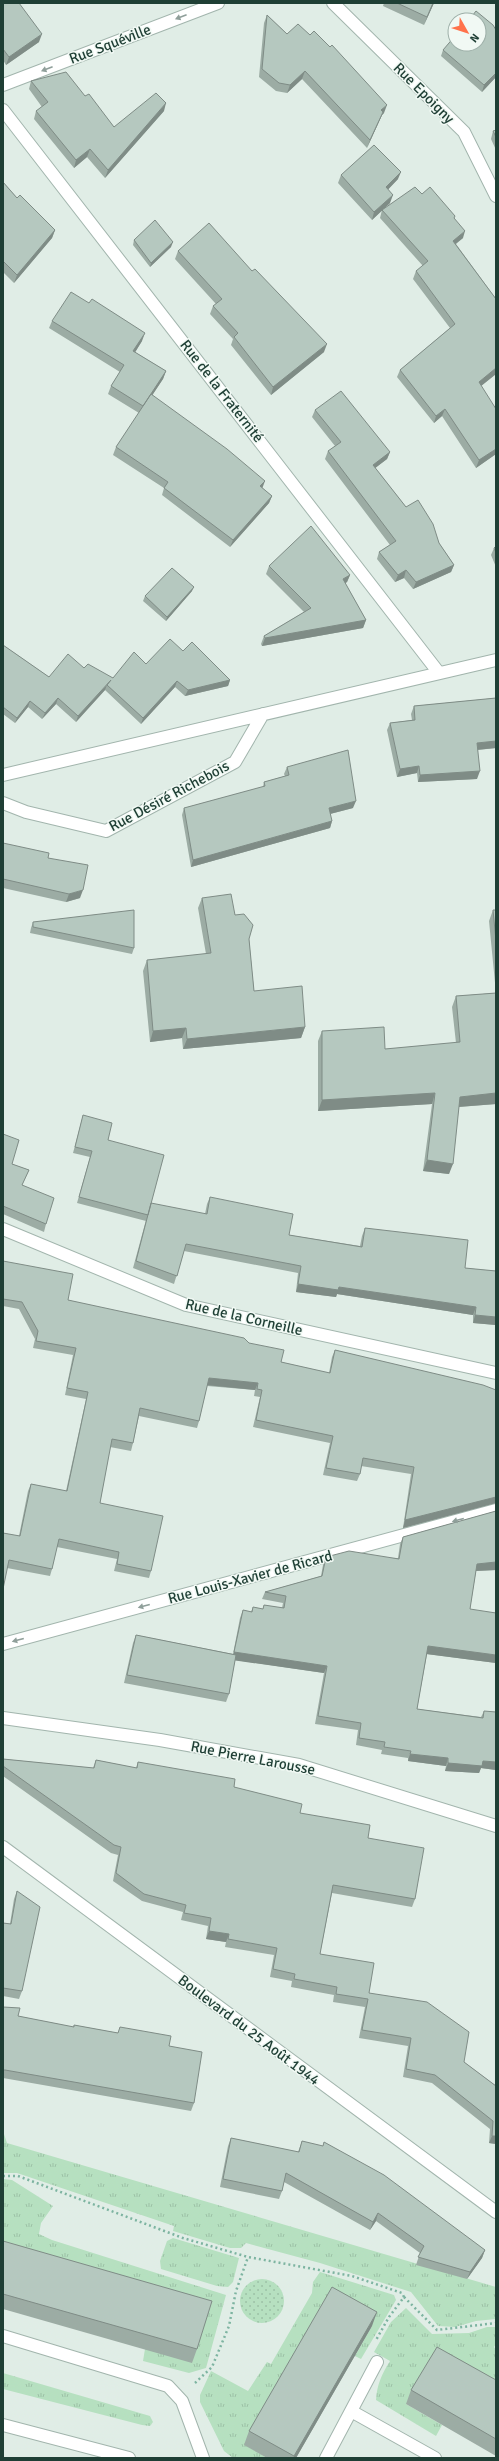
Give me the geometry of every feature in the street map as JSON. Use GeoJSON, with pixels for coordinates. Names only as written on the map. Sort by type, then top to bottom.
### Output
{"type":"FeatureCollection","features":[{"type":"Feature","properties":{"kind":"street","name":"Rue Squéville"},"geometry":{"type":"LineString","coordinates":[[3,85],[218,3]]}},
{"type":"Feature","properties":{"kind":"street","name":"Rue Epoigny"},"geometry":{"type":"LineString","coordinates":[[333,3],[464,132],[496,196]]}},
{"type":"Feature","properties":{"kind":"street","name":"Rue de la Fraternité"},"geometry":{"type":"LineString","coordinates":[[3,110],[439,673]]}},
{"type":"Feature","properties":{"kind":"street"},"geometry":{"type":"LineString","coordinates":[[3,775],[496,660]]}},
{"type":"Feature","properties":{"kind":"street","name":"Rue Désiré Richebois"},"geometry":{"type":"LineString","coordinates":[[3,803],[26,812],[106,831],[235,762],[263,714]]}},
{"type":"Feature","properties":{"kind":"street","name":"Rue de la Corneille"},"geometry":{"type":"LineString","coordinates":[[3,1229],[186,1305],[496,1373]]}},
{"type":"Feature","properties":{"kind":"street","name":"Rue Louis-Xavier de Ricard"},"geometry":{"type":"LineString","coordinates":[[3,1644],[496,1510]]}},
{"type":"Feature","properties":{"kind":"street","name":"Rue Pierre Larousse"},"geometry":{"type":"LineString","coordinates":[[3,1718],[160,1740],[299,1765],[496,1826]]}},
{"type":"Feature","properties":{"kind":"street","name":"Boulevard du 25 Août 1944"},"geometry":{"type":"LineString","coordinates":[[3,1847],[496,2212]]}},
{"type":"Feature","properties":{"kind":"street"},"geometry":{"type":"LineString","coordinates":[[3,2336],[168,2386],[182,2401],[203,2458]]}},
{"type":"Feature","properties":{"kind":"street"},"geometry":{"type":"LineString","coordinates":[[326,2458],[377,2362]]}},
{"type":"Feature","properties":{"kind":"street"},"geometry":{"type":"LineString","coordinates":[[351,2411],[435,2458]]}},
{"type":"Feature","properties":{"kind":"street"},"geometry":{"type":"LineString","coordinates":[[3,2425],[129,2458]]}},
{"type":"Feature","properties":{"kind":"path"},"geometry":{"type":"LineString","coordinates":[[3,2176],[18,2176],[183,2238],[248,2257],[352,2276],[402,2293],[404,2297],[437,2330],[496,2323]]}},
{"type":"Feature","properties":{"kind":"path"},"geometry":{"type":"LineString","coordinates":[[174,2393],[194,2384],[212,2367],[230,2326],[236,2291],[248,2257]]}},
{"type":"Feature","properties":{"kind":"path"},"geometry":{"type":"LineString","coordinates":[[377,2362],[367,2357],[389,2317],[404,2297]]}},
{"type":"Feature","properties":{"kind":"green space"},"geometry":{"type":"Polygon","coordinates":[[[3,2131],[7,2143],[496,2287],[496,2319],[476,2321],[455,2327],[438,2326],[411,2292],[320,2263],[246,2243],[241,2248],[230,2248],[173,2231],[174,2226],[17,2173],[3,2173],[3,2131]]]}},
{"type":"Feature","properties":{"kind":"green space"},"geometry":{"type":"Polygon","coordinates":[[[3,2179],[12,2180],[53,2206],[41,2223],[39,2234],[52,2240],[226,2295],[206,2368],[189,2373],[143,2361],[145,2349],[3,2247],[3,2179]]]}},
{"type":"Feature","properties":{"kind":"green space"},"geometry":{"type":"Polygon","coordinates":[[[173,2238],[239,2258],[233,2282],[228,2287],[217,2286],[161,2269],[160,2261],[167,2241],[173,2238]]]}},
{"type":"Feature","properties":{"kind":"green space"},"geometry":{"type":"Polygon","coordinates":[[[320,2272],[394,2295],[396,2300],[361,2359],[355,2356],[372,2326],[245,2445],[267,2458],[233,2458],[224,2451],[200,2402],[200,2395],[211,2371],[248,2391],[267,2362],[271,2364],[312,2293],[313,2282],[320,2272]]]}},
{"type":"Feature","properties":{"kind":"green space"},"geometry":{"type":"Polygon","coordinates":[[[258,2279],[266,2279],[278,2285],[284,2297],[284,2305],[278,2317],[266,2323],[258,2323],[246,2317],[240,2305],[240,2297],[246,2285],[258,2279]]]}},
{"type":"Feature","properties":{"kind":"green space"},"geometry":{"type":"Polygon","coordinates":[[[406,2308],[432,2334],[469,2333],[487,2327],[496,2327],[496,2344],[494,2347],[496,2350],[496,2397],[406,2404],[442,2425],[436,2436],[376,2400],[380,2379],[390,2361],[374,2352],[391,2322],[406,2308]]]}},
{"type":"Feature","properties":{"kind":"green space"},"geometry":{"type":"Polygon","coordinates":[[[3,2373],[150,2416],[153,2422],[150,2426],[142,2425],[3,2389],[3,2373]]]}},
{"type":"Feature","properties":{"kind":"building"},"geometry":{"type":"Polygon","coordinates":[[[3,3],[19,3],[42,34],[9,57],[3,49],[3,3]]]}},
{"type":"Feature","properties":{"kind":"building"},"geometry":{"type":"Polygon","coordinates":[[[397,3],[433,3],[427,17],[397,3]]]}},
{"type":"Feature","properties":{"kind":"building"},"geometry":{"type":"Polygon","coordinates":[[[267,15],[287,34],[298,24],[310,35],[314,31],[330,47],[332,45],[387,105],[381,110],[383,112],[370,140],[305,71],[290,85],[279,83],[262,69],[267,15]]]}},
{"type":"Feature","properties":{"kind":"building"},"geometry":{"type":"Polygon","coordinates":[[[487,20],[496,30],[496,73],[484,85],[443,50],[447,45],[447,52],[487,52],[487,20]]]}},
{"type":"Feature","properties":{"kind":"building"},"geometry":{"type":"Polygon","coordinates":[[[66,72],[85,96],[89,94],[114,127],[156,93],[166,103],[108,170],[90,149],[76,160],[36,111],[48,102],[31,81],[66,72]]]}},
{"type":"Feature","properties":{"kind":"building"},"geometry":{"type":"Polygon","coordinates":[[[496,130],[496,137],[493,131],[496,130]]]}},
{"type":"Feature","properties":{"kind":"building"},"geometry":{"type":"Polygon","coordinates":[[[374,145],[401,172],[386,187],[393,195],[374,212],[341,175],[374,145]]]}},
{"type":"Feature","properties":{"kind":"building"},"geometry":{"type":"Polygon","coordinates":[[[3,182],[17,198],[20,195],[55,230],[17,275],[3,261],[3,182]]]}},
{"type":"Feature","properties":{"kind":"building"},"geometry":{"type":"Polygon","coordinates":[[[415,187],[422,194],[430,187],[455,216],[454,218],[465,231],[453,241],[496,299],[496,368],[479,382],[496,409],[496,449],[479,460],[445,409],[436,416],[400,370],[455,324],[416,271],[428,261],[382,210],[415,187]]]}},
{"type":"Feature","properties":{"kind":"building"},"geometry":{"type":"Polygon","coordinates":[[[155,220],[173,242],[151,263],[134,240],[155,220]]]}},
{"type":"Feature","properties":{"kind":"building"},"geometry":{"type":"Polygon","coordinates":[[[209,223],[252,271],[255,269],[327,344],[273,387],[234,337],[238,333],[213,306],[222,299],[178,251],[209,223]]]}},
{"type":"Feature","properties":{"kind":"building"},"geometry":{"type":"Polygon","coordinates":[[[71,292],[89,303],[92,299],[145,333],[133,351],[166,371],[143,406],[111,386],[124,365],[52,321],[71,292]]]}},
{"type":"Feature","properties":{"kind":"building"},"geometry":{"type":"Polygon","coordinates":[[[341,391],[390,452],[373,465],[406,507],[418,500],[433,524],[439,543],[454,565],[416,582],[406,570],[398,575],[379,552],[396,541],[328,451],[341,442],[315,410],[341,391]]]}},
{"type":"Feature","properties":{"kind":"building"},"geometry":{"type":"Polygon","coordinates":[[[151,394],[227,449],[265,481],[260,486],[272,496],[233,540],[164,488],[168,482],[116,447],[151,394]]]}},
{"type":"Feature","properties":{"kind":"building"},"geometry":{"type":"Polygon","coordinates":[[[311,526],[350,575],[343,579],[366,620],[265,638],[264,636],[311,608],[269,566],[311,526]]]}},
{"type":"Feature","properties":{"kind":"building"},"geometry":{"type":"Polygon","coordinates":[[[172,568],[194,587],[167,617],[145,596],[172,568]]]}},
{"type":"Feature","properties":{"kind":"building"},"geometry":{"type":"Polygon","coordinates":[[[170,639],[183,651],[192,642],[230,680],[188,690],[177,681],[143,718],[107,685],[111,680],[78,716],[58,698],[45,713],[30,701],[17,718],[3,707],[3,645],[49,677],[68,654],[84,668],[88,664],[113,678],[134,652],[146,664],[170,639]]]}},
{"type":"Feature","properties":{"kind":"building"},"geometry":{"type":"Polygon","coordinates":[[[496,698],[496,741],[477,743],[480,771],[420,775],[419,766],[400,769],[390,723],[415,720],[414,706],[496,698]]]}},
{"type":"Feature","properties":{"kind":"building"},"geometry":{"type":"Polygon","coordinates":[[[348,750],[356,801],[329,808],[332,821],[193,860],[184,808],[265,786],[264,782],[289,775],[287,767],[348,750]]]}},
{"type":"Feature","properties":{"kind":"building"},"geometry":{"type":"Polygon","coordinates":[[[3,843],[49,853],[48,858],[88,865],[83,890],[69,894],[3,879],[3,843]]]}},
{"type":"Feature","properties":{"kind":"building"},"geometry":{"type":"Polygon","coordinates":[[[231,894],[235,915],[244,914],[253,925],[249,939],[254,991],[302,986],[305,1027],[187,1039],[186,1028],[153,1031],[147,960],[211,953],[202,898],[231,894]]]}},
{"type":"Feature","properties":{"kind":"building"},"geometry":{"type":"Polygon","coordinates":[[[134,910],[134,948],[33,927],[33,922],[134,910]]]}},
{"type":"Feature","properties":{"kind":"building"},"geometry":{"type":"Polygon","coordinates":[[[493,910],[496,910],[496,941],[493,910]]]}},
{"type":"Feature","properties":{"kind":"building"},"geometry":{"type":"Polygon","coordinates":[[[496,993],[496,1093],[460,1097],[453,1164],[427,1160],[435,1093],[322,1100],[322,1031],[384,1027],[385,1049],[460,1042],[456,996],[496,993]]]}},
{"type":"Feature","properties":{"kind":"building"},"geometry":{"type":"Polygon","coordinates":[[[83,1115],[112,1123],[108,1140],[164,1155],[148,1215],[79,1197],[92,1151],[75,1147],[83,1115]]]}},
{"type":"Feature","properties":{"kind":"building"},"geometry":{"type":"Polygon","coordinates":[[[3,1134],[19,1140],[12,1164],[29,1170],[22,1185],[54,1198],[46,1224],[3,1206],[3,1134]]]}},
{"type":"Feature","properties":{"kind":"building"},"geometry":{"type":"Polygon","coordinates":[[[210,1197],[293,1214],[289,1235],[362,1247],[365,1228],[468,1240],[465,1268],[496,1271],[496,1317],[475,1315],[476,1307],[339,1287],[338,1290],[298,1284],[301,1266],[186,1244],[177,1276],[136,1261],[151,1203],[207,1214],[210,1197]]]}},
{"type":"Feature","properties":{"kind":"building"},"geometry":{"type":"Polygon","coordinates":[[[3,1261],[73,1274],[68,1300],[244,1338],[249,1343],[284,1350],[281,1362],[330,1373],[335,1350],[483,1385],[496,1390],[496,1497],[405,1520],[414,1467],[363,1458],[360,1474],[326,1468],[333,1436],[256,1420],[262,1390],[257,1389],[258,1383],[209,1378],[199,1421],[140,1408],[133,1443],[112,1439],[100,1503],[163,1516],[151,1571],[117,1564],[119,1552],[59,1539],[52,1569],[9,1560],[3,1589],[3,1533],[20,1536],[31,1484],[67,1491],[88,1392],[67,1388],[76,1348],[36,1341],[38,1331],[22,1302],[3,1299],[3,1261]]]}},
{"type":"Feature","properties":{"kind":"building"},"geometry":{"type":"Polygon","coordinates":[[[496,1511],[496,1562],[477,1564],[470,1609],[496,1613],[496,1655],[428,1646],[417,1709],[483,1718],[484,1711],[496,1712],[496,1762],[483,1761],[482,1766],[448,1763],[448,1758],[410,1754],[411,1751],[384,1747],[385,1742],[359,1738],[361,1723],[318,1716],[327,1666],[234,1652],[243,1610],[252,1612],[253,1607],[263,1609],[264,1605],[284,1608],[286,1596],[265,1592],[322,1576],[326,1557],[349,1551],[399,1559],[403,1537],[496,1511]]]}},
{"type":"Feature","properties":{"kind":"building"},"geometry":{"type":"Polygon","coordinates":[[[136,1635],[236,1655],[229,1694],[127,1675],[136,1635]]]}},
{"type":"Feature","properties":{"kind":"building"},"geometry":{"type":"Polygon","coordinates":[[[3,1759],[94,1768],[96,1760],[137,1768],[138,1762],[235,1779],[234,1787],[302,1804],[300,1813],[370,1825],[368,1838],[424,1848],[415,1899],[333,1885],[320,1954],[374,1963],[369,1993],[427,2002],[469,2032],[464,2062],[496,2086],[496,2136],[492,2136],[493,2121],[435,2075],[406,2069],[411,2038],[362,2030],[368,1999],[336,1994],[337,1987],[294,1979],[295,1974],[273,1969],[277,1948],[228,1939],[229,1934],[209,1931],[211,1918],[184,1913],[186,1905],[144,1894],[116,1873],[121,1847],[114,1845],[3,1766],[3,1759]]]}},
{"type":"Feature","properties":{"kind":"building"},"geometry":{"type":"Polygon","coordinates":[[[17,1891],[40,1907],[22,1991],[3,1988],[3,1923],[11,1924],[17,1891]]]}},
{"type":"Feature","properties":{"kind":"building"},"geometry":{"type":"Polygon","coordinates":[[[3,2007],[20,2008],[18,2016],[74,2027],[74,2025],[118,2033],[120,2027],[171,2036],[169,2046],[202,2052],[194,2103],[3,2070],[3,2007]]]}},
{"type":"Feature","properties":{"kind":"building"},"geometry":{"type":"Polygon","coordinates":[[[231,2138],[299,2152],[302,2141],[323,2146],[324,2142],[384,2175],[485,2250],[470,2272],[418,2257],[424,2246],[378,2213],[373,2222],[286,2173],[282,2191],[223,2179],[231,2138]]]}},
{"type":"Feature","properties":{"kind":"building"},"geometry":{"type":"Polygon","coordinates":[[[3,2241],[212,2301],[197,2349],[3,2294],[3,2241]]]}},
{"type":"Feature","properties":{"kind":"building"},"geometry":{"type":"Polygon","coordinates":[[[332,2287],[377,2312],[294,2456],[249,2431],[332,2287]]]}},
{"type":"Feature","properties":{"kind":"building"},"geometry":{"type":"Polygon","coordinates":[[[437,2347],[496,2380],[496,2439],[411,2390],[437,2347]]]}}]}
